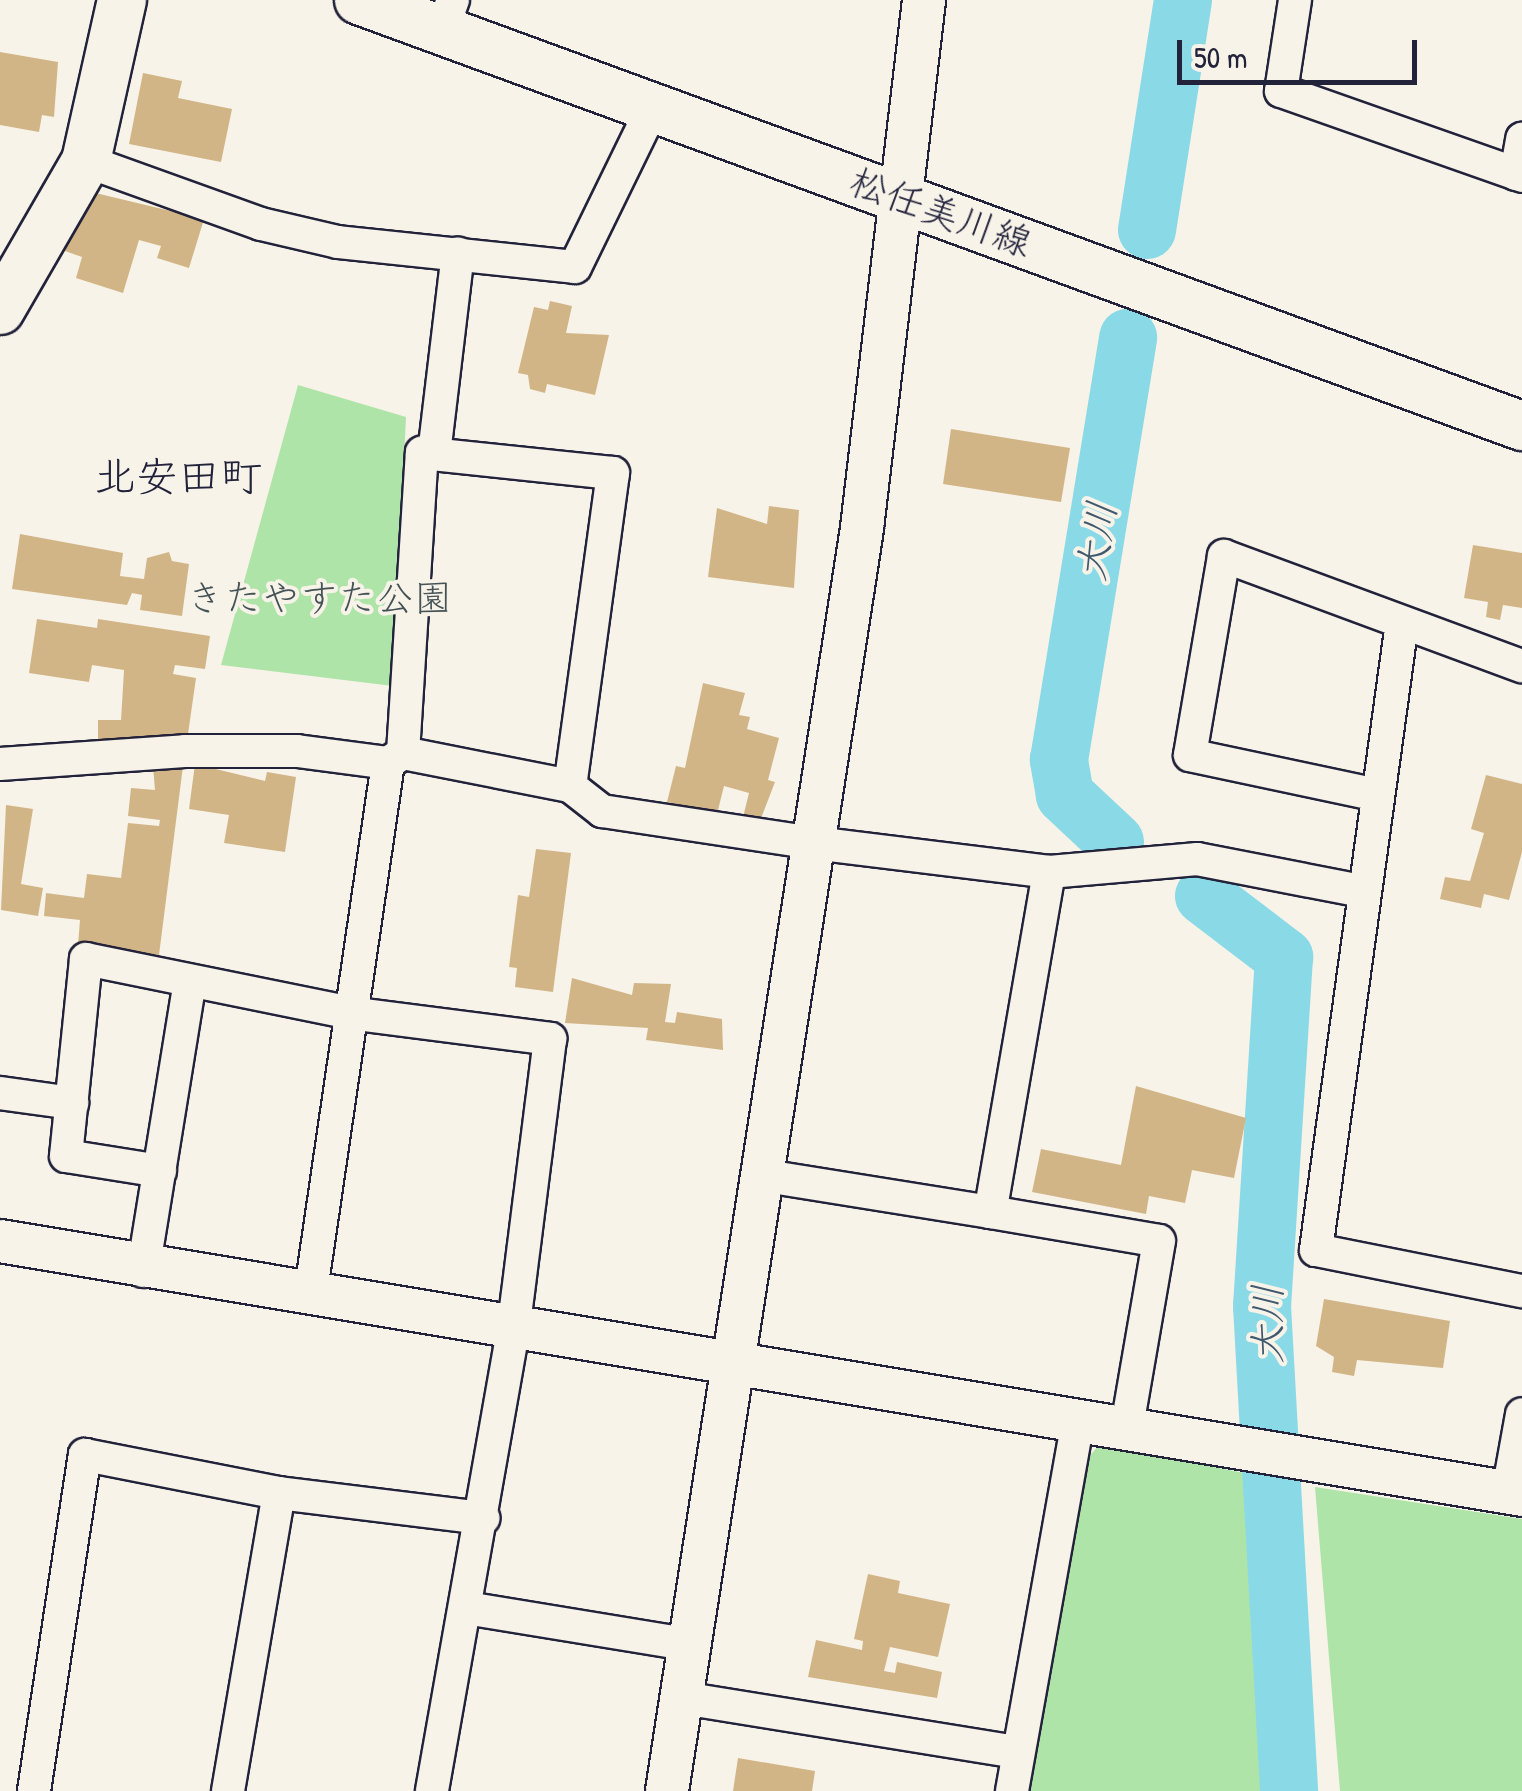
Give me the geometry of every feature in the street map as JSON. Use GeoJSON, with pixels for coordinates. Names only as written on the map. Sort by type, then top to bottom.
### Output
{"type":"FeatureCollection","features":[{"type":"Feature","properties":{"kind":"main road"},"geometry":{"type":"LineString","coordinates":[[0,310],[86,161],[122,0]]}},
{"type":"Feature","properties":{"kind":"main road","name":"松任美川線"},"geometry":{"type":"LineString","coordinates":[[359,0],[447,15],[652,107],[1522,426]]}},
{"type":"Feature","properties":{"kind":"street"},"geometry":{"type":"LineString","coordinates":[[667,1791],[738,1367],[862,528],[924,0]]}},
{"type":"Feature","properties":{"kind":"street"},"geometry":{"type":"LineString","coordinates":[[1295,0],[1281,91],[1519,175],[1522,138]]}},
{"type":"Feature","properties":{"kind":"street"},"geometry":{"type":"LineString","coordinates":[[86,161],[261,224],[338,242],[575,267],[652,107]]}},
{"type":"Feature","properties":{"kind":"street"},"geometry":{"type":"LineString","coordinates":[[434,454],[458,254]]}},
{"type":"Feature","properties":{"kind":"street"},"geometry":{"type":"LineString","coordinates":[[310,1296],[395,758],[422,453],[614,474],[570,786]]}},
{"type":"Feature","properties":{"kind":"street"},"geometry":{"type":"LineString","coordinates":[[1373,794],[1190,755],[1224,556],[1522,666]]}},
{"type":"Feature","properties":{"kind":"street"},"geometry":{"type":"LineString","coordinates":[[1402,623],[1373,794],[1316,1250],[1522,1291]]}},
{"type":"Feature","properties":{"kind":"street"},"geometry":{"type":"LineString","coordinates":[[0,764],[185,751],[297,751],[395,758],[570,786],[602,812],[814,843],[1049,872],[1198,859],[1362,890]]}},
{"type":"Feature","properties":{"kind":"street"},"geometry":{"type":"LineString","coordinates":[[990,1212],[1049,872]]}},
{"type":"Feature","properties":{"kind":"street"},"geometry":{"type":"LineString","coordinates":[[160,1171],[66,1156],[86,959],[356,1014],[550,1039],[483,1518],[432,1791]]}},
{"type":"Feature","properties":{"kind":"street"},"geometry":{"type":"LineString","coordinates":[[143,1271],[190,982]]}},
{"type":"Feature","properties":{"kind":"street"},"geometry":{"type":"LineString","coordinates":[[0,1092],[72,1103]]}},
{"type":"Feature","properties":{"kind":"street"},"geometry":{"type":"LineString","coordinates":[[766,1176],[1159,1240],[1126,1432]]}},
{"type":"Feature","properties":{"kind":"street"},"geometry":{"type":"LineString","coordinates":[[0,1241],[143,1271],[1515,1494],[1522,1414]]}},
{"type":"Feature","properties":{"kind":"street"},"geometry":{"type":"LineString","coordinates":[[1012,1791],[1078,1426]]}},
{"type":"Feature","properties":{"kind":"street"},"geometry":{"type":"LineString","coordinates":[[34,1791],[85,1455],[278,1493],[483,1518]]}},
{"type":"Feature","properties":{"kind":"street"},"geometry":{"type":"LineString","coordinates":[[228,1791],[278,1493]]}},
{"type":"Feature","properties":{"kind":"street"},"geometry":{"type":"LineString","coordinates":[[466,1608],[693,1645]]}},
{"type":"Feature","properties":{"kind":"street"},"geometry":{"type":"LineString","coordinates":[[683,1698],[1018,1752]]}},
{"type":"Feature","properties":{"kind":"green space","name":"きたやすた公園"},"geometry":{"type":"Polygon","coordinates":[[[298,385],[406,417],[393,686],[221,665],[298,385]]]}},
{"type":"Feature","properties":{"kind":"green space"},"geometry":{"type":"Polygon","coordinates":[[[1099,1445],[1250,1474],[1276,1791],[1030,1791],[1087,1459],[1099,1445]]]}},
{"type":"Feature","properties":{"kind":"green space"},"geometry":{"type":"Polygon","coordinates":[[[1315,1487],[1522,1519],[1522,1791],[1340,1791],[1315,1487]]]}},
{"type":"Feature","properties":{"kind":"building"},"geometry":{"type":"Polygon","coordinates":[[[0,52],[58,62],[54,117],[42,115],[39,132],[0,125],[0,52]]]}},
{"type":"Feature","properties":{"kind":"building"},"geometry":{"type":"Polygon","coordinates":[[[143,73],[182,81],[178,98],[232,109],[221,162],[129,144],[143,73]]]}},
{"type":"Feature","properties":{"kind":"building"},"geometry":{"type":"Polygon","coordinates":[[[83,190],[204,219],[189,268],[157,258],[161,246],[139,240],[123,293],[76,278],[82,257],[65,251],[83,190]]]}},
{"type":"Feature","properties":{"kind":"building"},"geometry":{"type":"Polygon","coordinates":[[[550,301],[572,306],[566,333],[609,335],[595,395],[547,384],[545,393],[530,389],[528,375],[518,373],[534,307],[548,310],[550,301]]]}},
{"type":"Feature","properties":{"kind":"building"},"geometry":{"type":"Polygon","coordinates":[[[951,429],[1070,448],[1061,502],[943,484],[951,429]]]}},
{"type":"Feature","properties":{"kind":"building"},"geometry":{"type":"Polygon","coordinates":[[[769,506],[799,510],[794,588],[708,577],[717,508],[767,524],[769,506]]]}},
{"type":"Feature","properties":{"kind":"building"},"geometry":{"type":"Polygon","coordinates":[[[20,534],[123,553],[120,576],[144,579],[147,558],[169,552],[172,561],[189,564],[182,616],[140,610],[142,595],[132,593],[127,605],[12,589],[20,534]]]}},
{"type":"Feature","properties":{"kind":"building"},"geometry":{"type":"Polygon","coordinates":[[[1473,545],[1522,553],[1522,608],[1503,605],[1500,620],[1486,617],[1488,602],[1464,598],[1473,545]]]}},
{"type":"Feature","properties":{"kind":"building"},"geometry":{"type":"Polygon","coordinates":[[[37,619],[97,628],[98,619],[210,636],[205,669],[175,665],[173,674],[196,678],[188,734],[98,741],[98,720],[121,720],[124,670],[92,665],[89,682],[29,673],[37,619]]]}},
{"type":"Feature","properties":{"kind":"building"},"geometry":{"type":"Polygon","coordinates":[[[703,683],[745,693],[739,715],[750,717],[747,729],[779,738],[768,780],[775,782],[760,821],[743,817],[749,793],[724,786],[717,814],[667,802],[676,766],[685,768],[703,683]]]}},
{"type":"Feature","properties":{"kind":"building"},"geometry":{"type":"Polygon","coordinates":[[[195,764],[265,781],[267,772],[296,777],[285,852],[224,843],[229,815],[189,809],[195,764]]]}},
{"type":"Feature","properties":{"kind":"building"},"geometry":{"type":"Polygon","coordinates":[[[153,766],[183,766],[159,955],[78,945],[80,920],[44,916],[46,893],[84,898],[87,874],[121,878],[128,823],[159,826],[160,820],[128,816],[131,788],[155,790],[153,766]]]}},
{"type":"Feature","properties":{"kind":"building"},"geometry":{"type":"Polygon","coordinates":[[[1486,775],[1522,784],[1522,852],[1509,900],[1484,894],[1481,908],[1440,899],[1445,877],[1470,881],[1484,833],[1471,829],[1486,775]]]}},
{"type":"Feature","properties":{"kind":"building"},"geometry":{"type":"Polygon","coordinates":[[[6,805],[33,809],[21,884],[43,888],[38,916],[1,910],[6,805]]]}},
{"type":"Feature","properties":{"kind":"building"},"geometry":{"type":"Polygon","coordinates":[[[536,849],[571,853],[553,992],[515,987],[517,968],[509,967],[518,895],[529,897],[536,849]]]}},
{"type":"Feature","properties":{"kind":"building"},"geometry":{"type":"Polygon","coordinates":[[[572,978],[632,995],[634,983],[671,984],[665,1022],[675,1023],[677,1012],[722,1019],[723,1050],[646,1040],[648,1028],[565,1023],[572,978]]]}},
{"type":"Feature","properties":{"kind":"building"},"geometry":{"type":"Polygon","coordinates":[[[1136,1086],[1246,1118],[1234,1178],[1192,1170],[1185,1203],[1149,1196],[1146,1214],[1032,1192],[1041,1149],[1121,1165],[1136,1086]]]}},
{"type":"Feature","properties":{"kind":"building"},"geometry":{"type":"Polygon","coordinates":[[[1324,1299],[1450,1321],[1443,1368],[1357,1360],[1354,1376],[1332,1372],[1334,1357],[1316,1346],[1324,1299]]]}},
{"type":"Feature","properties":{"kind":"building"},"geometry":{"type":"Polygon","coordinates":[[[868,1574],[900,1581],[898,1593],[950,1604],[938,1657],[890,1647],[884,1671],[895,1673],[897,1662],[942,1672],[937,1698],[808,1677],[816,1640],[862,1650],[863,1641],[854,1639],[868,1574]]]}},
{"type":"Feature","properties":{"kind":"building"},"geometry":{"type":"Polygon","coordinates":[[[738,1758],[815,1771],[812,1791],[733,1791],[738,1758]]]}},
{"type":"Feature","properties":{"kind":"waterway","name":"大川"},"geometry":{"type":"LineString","coordinates":[[1147,230],[1183,0]]}},
{"type":"Feature","properties":{"kind":"waterway","name":"大川"},"geometry":{"type":"LineString","coordinates":[[1115,842],[1065,795],[1059,760],[1128,338]]}},
{"type":"Feature","properties":{"kind":"waterway","name":"大川"},"geometry":{"type":"LineString","coordinates":[[1204,896],[1284,957],[1262,1306],[1289,1791]]}},
{"type":"Feature","properties":{"kind":"district","name":"北安田町"},"geometry":{"type":"Point","coordinates":[178,476]}}]}
